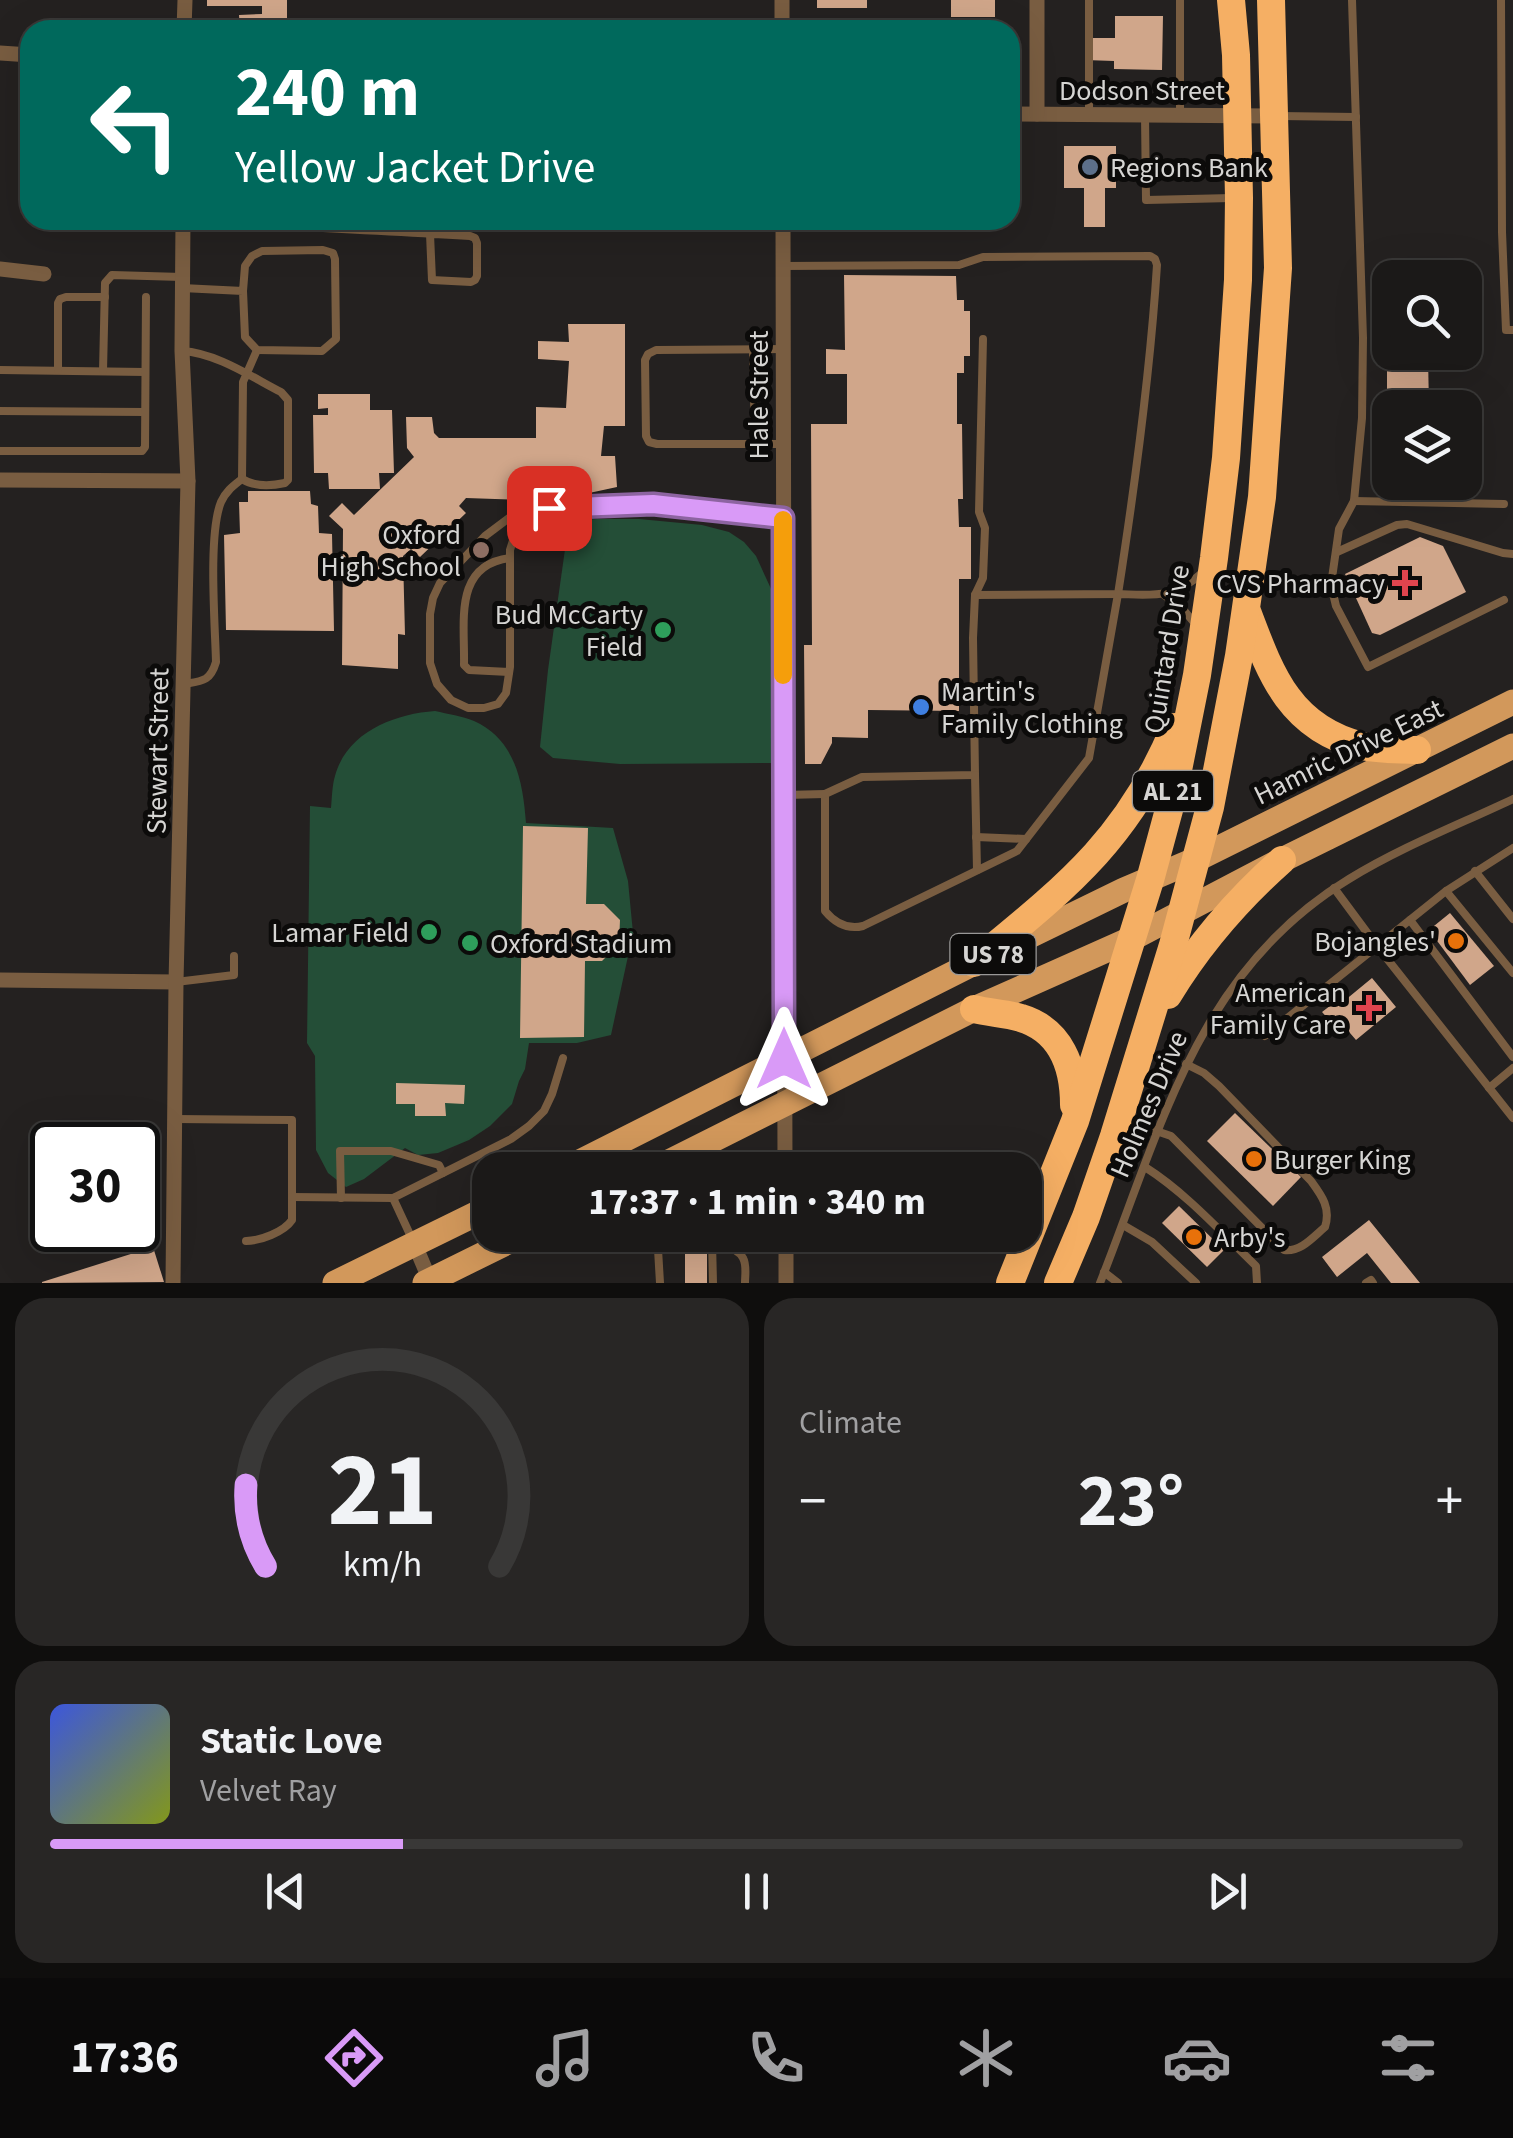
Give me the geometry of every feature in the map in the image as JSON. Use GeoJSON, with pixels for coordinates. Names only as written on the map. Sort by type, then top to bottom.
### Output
{"type":"FeatureCollection","features":[{"type":"Feature","properties":{"kind":"highway","name":"Quintard Drive"},"geometry":{"type":"LineString","coordinates":[[1010,1283],[1075,1121],[1150,880],[1182,754],[1202,638],[1230,399],[1238,280],[1236,55],[1231,0]]}},
{"type":"Feature","properties":{"kind":"highway","name":"AL 21"},"geometry":{"type":"LineString","coordinates":[[1058,1283],[1086,1217],[1119,1118],[1197,859],[1221,755],[1246,609],[1262,497],[1278,268],[1270,0]]}},
{"type":"Feature","properties":{"kind":"highway"},"geometry":{"type":"LineString","coordinates":[[1246,609],[1270,672],[1303,714],[1348,742],[1365,747],[1417,750]]}},
{"type":"Feature","properties":{"kind":"highway"},"geometry":{"type":"LineString","coordinates":[[974,963],[1077,876],[1116,833],[1156,770],[1175,728],[1202,638]]}},
{"type":"Feature","properties":{"kind":"highway"},"geometry":{"type":"LineString","coordinates":[[1147,1031],[1199,948],[1238,902],[1282,860]]}},
{"type":"Feature","properties":{"kind":"highway"},"geometry":{"type":"LineString","coordinates":[[974,1010],[1022,1018],[1054,1039],[1071,1071],[1075,1121]]}},
{"type":"Feature","properties":{"kind":"main road","name":"Hamric Drive East"},"geometry":{"type":"LineString","coordinates":[[600,1152],[974,963],[1197,859],[1513,702]]}},
{"type":"Feature","properties":{"kind":"main road","name":"US 78"},"geometry":{"type":"LineString","coordinates":[[688,1152],[974,1010],[1131,939],[1513,746]]}},
{"type":"Feature","properties":{"kind":"main road"},"geometry":{"type":"LineString","coordinates":[[334,1283],[472,1216]]}},
{"type":"Feature","properties":{"kind":"main road"},"geometry":{"type":"LineString","coordinates":[[429,1282],[488,1252]]}},
{"type":"Feature","properties":{"kind":"street"},"geometry":{"type":"LineString","coordinates":[[1037,114],[1038,0]]}},
{"type":"Feature","properties":{"kind":"street","name":"Dodson Street"},"geometry":{"type":"LineString","coordinates":[[1020,114],[1274,116]]}},
{"type":"Feature","properties":{"kind":"street","name":"Stewart Street"},"geometry":{"type":"LineString","coordinates":[[173,1283],[188,481],[182,351],[183,230]]}},
{"type":"Feature","properties":{"kind":"street","name":"Hale Street"},"geometry":{"type":"LineString","coordinates":[[783,230],[785,1152]]}},
{"type":"Feature","properties":{"kind":"street"},"geometry":{"type":"LineString","coordinates":[[0,270],[44,274]]}},
{"type":"Feature","properties":{"kind":"street"},"geometry":{"type":"LineString","coordinates":[[0,480],[188,481]]}},
{"type":"Feature","properties":{"kind":"street"},"geometry":{"type":"LineString","coordinates":[[0,980],[176,982]]}},
{"type":"Feature","properties":{"kind":"street"},"geometry":{"type":"LineString","coordinates":[[415,1245],[429,1282]]}},
{"type":"Feature","properties":{"kind":"street"},"geometry":{"type":"LineString","coordinates":[[786,1252],[786,1283]]}},
{"type":"Feature","properties":{"kind":"lane"},"geometry":{"type":"LineString","coordinates":[[1089,0],[1089,114]]}},
{"type":"Feature","properties":{"kind":"lane"},"geometry":{"type":"LineString","coordinates":[[1180,0],[1180,115]]}},
{"type":"Feature","properties":{"kind":"lane"},"geometry":{"type":"LineString","coordinates":[[1352,0],[1362,402],[1354,502],[1339,528],[1332,585],[1336,606],[1368,668],[1504,600]]}},
{"type":"Feature","properties":{"kind":"lane"},"geometry":{"type":"LineString","coordinates":[[1502,0],[1502,232],[1506,330],[1513,330]]}},
{"type":"Feature","properties":{"kind":"lane"},"geometry":{"type":"LineString","coordinates":[[1145,115],[1146,200],[1239,198]]}},
{"type":"Feature","properties":{"kind":"lane"},"geometry":{"type":"LineString","coordinates":[[1274,116],[1356,116]]}},
{"type":"Feature","properties":{"kind":"lane"},"geometry":{"type":"LineString","coordinates":[[1502,150],[1513,150]]}},
{"type":"Feature","properties":{"kind":"lane"},"geometry":{"type":"LineString","coordinates":[[359,230],[430,234],[476,238],[475,280],[432,280],[430,234]]}},
{"type":"Feature","properties":{"kind":"lane"},"geometry":{"type":"LineString","coordinates":[[262,251],[333,253],[336,340],[322,350],[257,350],[245,336],[243,291],[245,266],[262,251]]}},
{"type":"Feature","properties":{"kind":"lane"},"geometry":{"type":"LineString","coordinates":[[783,266],[959,265],[983,258],[1150,256],[1158,265],[1142,436],[1089,758],[1018,850],[863,926],[838,924],[824,911],[825,794]]}},
{"type":"Feature","properties":{"kind":"lane"},"geometry":{"type":"LineString","coordinates":[[104,371],[105,283],[112,275],[243,291]]}},
{"type":"Feature","properties":{"kind":"lane"},"geometry":{"type":"LineString","coordinates":[[58,370],[60,299],[104,297]]}},
{"type":"Feature","properties":{"kind":"lane"},"geometry":{"type":"LineString","coordinates":[[0,451],[145,447],[146,298]]}},
{"type":"Feature","properties":{"kind":"lane"},"geometry":{"type":"LineString","coordinates":[[976,870],[973,638],[976,595],[984,566],[985,528],[979,512],[982,338]]}},
{"type":"Feature","properties":{"kind":"lane"},"geometry":{"type":"LineString","coordinates":[[783,349],[656,350],[645,360],[649,442],[783,444]]}},
{"type":"Feature","properties":{"kind":"lane"},"geometry":{"type":"LineString","coordinates":[[242,479],[243,382],[257,350]]}},
{"type":"Feature","properties":{"kind":"lane"},"geometry":{"type":"LineString","coordinates":[[753,350],[754,444]]}},
{"type":"Feature","properties":{"kind":"lane"},"geometry":{"type":"LineString","coordinates":[[182,351],[200,352],[281,392],[288,400],[288,480],[252,485],[242,479]]}},
{"type":"Feature","properties":{"kind":"lane"},"geometry":{"type":"LineString","coordinates":[[0,370],[144,372]]}},
{"type":"Feature","properties":{"kind":"lane"},"geometry":{"type":"LineString","coordinates":[[0,412],[145,412]]}},
{"type":"Feature","properties":{"kind":"lane"},"geometry":{"type":"LineString","coordinates":[[183,684],[204,680],[212,674],[216,662],[216,519],[230,488],[242,479]]}},
{"type":"Feature","properties":{"kind":"lane"},"geometry":{"type":"LineString","coordinates":[[1354,502],[1504,504]]}},
{"type":"Feature","properties":{"kind":"lane"},"geometry":{"type":"LineString","coordinates":[[521,515],[510,550],[506,694],[498,704],[468,708],[451,700],[437,684],[430,664],[433,598],[440,583],[486,536],[510,518],[521,515],[549,508],[653,504],[783,518]]}},
{"type":"Feature","properties":{"kind":"lane"},"geometry":{"type":"LineString","coordinates":[[1336,552],[1396,525],[1407,524],[1508,553]]}},
{"type":"Feature","properties":{"kind":"lane"},"geometry":{"type":"LineString","coordinates":[[509,672],[469,670],[464,665],[465,597],[470,581],[497,559],[510,558]]}},
{"type":"Feature","properties":{"kind":"lane"},"geometry":{"type":"LineString","coordinates":[[976,595],[1164,595],[1183,588],[1214,558]]}},
{"type":"Feature","properties":{"kind":"lane"},"geometry":{"type":"LineString","coordinates":[[1164,595],[1193,618],[1202,638]]}},
{"type":"Feature","properties":{"kind":"lane"},"geometry":{"type":"LineString","coordinates":[[784,794],[825,794],[862,777],[975,775]]}},
{"type":"Feature","properties":{"kind":"lane","name":"Holmes Drive"},"geometry":{"type":"LineString","coordinates":[[1100,1283],[1186,1064],[1222,999],[1254,959],[1292,921],[1351,877],[1513,800]]}},
{"type":"Feature","properties":{"kind":"lane"},"geometry":{"type":"LineString","coordinates":[[976,837],[1026,838]]}},
{"type":"Feature","properties":{"kind":"lane"},"geometry":{"type":"LineString","coordinates":[[1265,1036],[1446,891],[1513,848]]}},
{"type":"Feature","properties":{"kind":"lane"},"geometry":{"type":"LineString","coordinates":[[1475,871],[1511,913]]}},
{"type":"Feature","properties":{"kind":"lane"},"geometry":{"type":"LineString","coordinates":[[1334,888],[1513,1118]]}},
{"type":"Feature","properties":{"kind":"lane"},"geometry":{"type":"LineString","coordinates":[[1446,891],[1513,973]]}},
{"type":"Feature","properties":{"kind":"lane"},"geometry":{"type":"LineString","coordinates":[[1410,920],[1513,1057]]}},
{"type":"Feature","properties":{"kind":"lane"},"geometry":{"type":"LineString","coordinates":[[176,982],[234,975],[234,956]]}},
{"type":"Feature","properties":{"kind":"lane"},"geometry":{"type":"LineString","coordinates":[[292,1198],[393,1198],[511,1140],[544,1112],[563,1058]]}},
{"type":"Feature","properties":{"kind":"lane"},"geometry":{"type":"LineString","coordinates":[[1119,1118],[1171,1136],[1282,1248],[1294,1251],[1325,1228],[1328,1210],[1310,1181],[1219,1086],[1186,1064]]}},
{"type":"Feature","properties":{"kind":"lane"},"geometry":{"type":"LineString","coordinates":[[1489,1088],[1513,1068]]}},
{"type":"Feature","properties":{"kind":"lane"},"geometry":{"type":"LineString","coordinates":[[175,1119],[292,1120],[292,1220],[288,1226],[255,1241],[246,1241]]}},
{"type":"Feature","properties":{"kind":"lane"},"geometry":{"type":"LineString","coordinates":[[340,1198],[340,1151],[391,1151],[438,1165],[443,1173]]}},
{"type":"Feature","properties":{"kind":"lane"},"geometry":{"type":"LineString","coordinates":[[1145,1167],[1160,1176],[1256,1266],[1257,1283]]}},
{"type":"Feature","properties":{"kind":"lane"},"geometry":{"type":"LineString","coordinates":[[393,1198],[415,1245]]}},
{"type":"Feature","properties":{"kind":"lane"},"geometry":{"type":"LineString","coordinates":[[1123,1225],[1152,1242],[1196,1283]]}},
{"type":"Feature","properties":{"kind":"lane"},"geometry":{"type":"LineString","coordinates":[[657,1252],[660,1283]]}},
{"type":"Feature","properties":{"kind":"lane"},"geometry":{"type":"LineString","coordinates":[[713,1252],[714,1283]]}},
{"type":"Feature","properties":{"kind":"lane"},"geometry":{"type":"LineString","coordinates":[[737,1252],[745,1261],[746,1283]]}},
{"type":"Feature","properties":{"kind":"lane"},"geometry":{"type":"LineString","coordinates":[[1104,1272],[1118,1283]]}},
{"type":"Feature","properties":{"kind":"green space","name":"Bud McCarty Field"},"geometry":{"type":"Polygon","coordinates":[[[569,521],[702,525],[729,532],[756,556],[772,591],[773,763],[620,764],[553,758],[540,747],[569,521]]]}},
{"type":"Feature","properties":{"kind":"green space","name":"Oxford Stadium"},"geometry":{"type":"Polygon","coordinates":[[[435,711],[474,721],[499,739],[515,764],[526,823],[613,828],[628,881],[633,933],[611,1035],[577,1043],[529,1043],[525,1069],[512,1104],[490,1126],[438,1153],[418,1155],[405,1148],[364,1179],[346,1187],[328,1173],[316,1150],[315,1056],[307,1043],[310,806],[331,808],[341,761],[361,737],[389,721],[435,711]]]}},
{"type":"Feature","properties":{"kind":"building"},"geometry":{"type":"Polygon","coordinates":[[[207,0],[287,0],[287,20],[239,20],[239,15],[262,14],[262,6],[207,6],[207,0]]]}},
{"type":"Feature","properties":{"kind":"building"},"geometry":{"type":"Polygon","coordinates":[[[817,0],[867,0],[867,8],[817,8],[817,0]]]}},
{"type":"Feature","properties":{"kind":"building"},"geometry":{"type":"Polygon","coordinates":[[[951,0],[995,0],[995,17],[951,17],[951,0]]]}},
{"type":"Feature","properties":{"kind":"building"},"geometry":{"type":"Polygon","coordinates":[[[1115,16],[1163,16],[1162,70],[1114,69],[1114,61],[1085,60],[1085,38],[1115,38],[1115,16]]]}},
{"type":"Feature","properties":{"kind":"building","name":"Regions Bank"},"geometry":{"type":"Polygon","coordinates":[[[1064,146],[1116,146],[1116,188],[1105,188],[1105,227],[1084,227],[1084,188],[1064,188],[1064,146]]]}},
{"type":"Feature","properties":{"kind":"building"},"geometry":{"type":"Polygon","coordinates":[[[844,275],[956,276],[957,300],[964,300],[964,311],[970,311],[970,356],[964,356],[964,373],[957,373],[957,424],[962,424],[963,499],[958,499],[959,527],[971,527],[971,579],[959,579],[959,711],[868,710],[868,738],[832,737],[821,764],[805,764],[804,645],[812,645],[811,424],[847,424],[847,374],[826,374],[826,349],[845,350],[844,275]]]}},
{"type":"Feature","properties":{"kind":"building"},"geometry":{"type":"Polygon","coordinates":[[[568,324],[625,324],[625,426],[604,426],[601,456],[615,456],[617,487],[552,501],[466,498],[459,506],[466,513],[420,557],[411,549],[403,556],[405,635],[398,634],[398,669],[342,665],[343,529],[329,516],[342,503],[354,515],[414,457],[407,448],[406,417],[432,417],[434,433],[439,438],[536,438],[536,407],[566,408],[569,361],[538,359],[538,341],[569,342],[568,324]]]}},
{"type":"Feature","properties":{"kind":"building"},"geometry":{"type":"Polygon","coordinates":[[[1387,370],[1428,370],[1429,390],[1387,390],[1387,370]]]}},
{"type":"Feature","properties":{"kind":"building"},"geometry":{"type":"Polygon","coordinates":[[[318,394],[370,394],[370,410],[392,410],[394,473],[379,473],[380,489],[329,489],[328,473],[314,473],[313,415],[328,415],[328,408],[318,409],[318,394]]]}},
{"type":"Feature","properties":{"kind":"building"},"geometry":{"type":"Polygon","coordinates":[[[248,491],[310,491],[311,504],[318,506],[319,533],[332,534],[334,631],[226,630],[224,535],[240,533],[239,502],[248,502],[248,491]]]}},
{"type":"Feature","properties":{"kind":"building","name":"CVS Pharmacy"},"geometry":{"type":"Polygon","coordinates":[[[1420,537],[1443,546],[1466,592],[1380,635],[1372,633],[1345,574],[1420,537]]]}},
{"type":"Feature","properties":{"kind":"building"},"geometry":{"type":"Polygon","coordinates":[[[523,826],[588,828],[586,904],[604,904],[620,920],[619,944],[602,961],[585,961],[584,1037],[520,1038],[523,826]]]}},
{"type":"Feature","properties":{"kind":"building","name":"Bojangles'"},"geometry":{"type":"Polygon","coordinates":[[[1450,913],[1494,966],[1470,985],[1429,930],[1450,913]]]}},
{"type":"Feature","properties":{"kind":"building"},"geometry":{"type":"Polygon","coordinates":[[[1372,978],[1396,1007],[1356,1040],[1338,1019],[1333,1024],[1322,1012],[1335,1002],[1338,1006],[1372,978]]]}},
{"type":"Feature","properties":{"kind":"building"},"geometry":{"type":"Polygon","coordinates":[[[396,1083],[465,1085],[464,1104],[445,1103],[446,1116],[415,1116],[415,1104],[396,1104],[396,1083]]]}},
{"type":"Feature","properties":{"kind":"building","name":"Burger King"},"geometry":{"type":"Polygon","coordinates":[[[1235,1113],[1301,1177],[1273,1206],[1207,1141],[1235,1113]]]}},
{"type":"Feature","properties":{"kind":"building"},"geometry":{"type":"Polygon","coordinates":[[[1179,1206],[1224,1250],[1207,1267],[1162,1223],[1179,1206]]]}},
{"type":"Feature","properties":{"kind":"building"},"geometry":{"type":"Polygon","coordinates":[[[1369,1220],[1420,1283],[1391,1283],[1367,1253],[1337,1277],[1322,1257],[1369,1220]]]}},
{"type":"Feature","properties":{"kind":"building"},"geometry":{"type":"Polygon","coordinates":[[[137,1252],[155,1252],[164,1282],[42,1283],[137,1252]]]}},
{"type":"Feature","properties":{"kind":"building"},"geometry":{"type":"Polygon","coordinates":[[[685,1252],[707,1252],[707,1283],[685,1283],[685,1252]]]}},
{"type":"Feature","properties":{"kind":"slow traffic"},"geometry":{"type":"LineString","coordinates":[[783,520],[783,675]]}},
{"type":"Feature","properties":{"kind":"place","name":"Regions Bank"},"geometry":{"type":"Point","coordinates":[1090,167]}},
{"type":"Feature","properties":{"kind":"place","name":"Oxford High School"},"geometry":{"type":"Point","coordinates":[481,550]}},
{"type":"Feature","properties":{"kind":"place","name":"CVS Pharmacy"},"geometry":{"type":"Point","coordinates":[1405,583]}},
{"type":"Feature","properties":{"kind":"place","name":"Bud McCarty Field"},"geometry":{"type":"Point","coordinates":[663,630]}},
{"type":"Feature","properties":{"kind":"place","name":"Martin's Family Clothing"},"geometry":{"type":"Point","coordinates":[921,707]}},
{"type":"Feature","properties":{"kind":"place","name":"Lamar Field"},"geometry":{"type":"Point","coordinates":[429,932]}},
{"type":"Feature","properties":{"kind":"place","name":"Bojangles'"},"geometry":{"type":"Point","coordinates":[1456,941]}},
{"type":"Feature","properties":{"kind":"place","name":"Oxford Stadium"},"geometry":{"type":"Point","coordinates":[470,943]}},
{"type":"Feature","properties":{"kind":"place","name":"American Family Care"},"geometry":{"type":"Point","coordinates":[1369,1008]}},
{"type":"Feature","properties":{"kind":"place","name":"Burger King"},"geometry":{"type":"Point","coordinates":[1254,1159]}},
{"type":"Feature","properties":{"kind":"place","name":"Arby's"},"geometry":{"type":"Point","coordinates":[1194,1237]}},
{"type":"Feature","properties":{"kind":"route"},"geometry":{"type":"LineString","coordinates":[[549,508],[653,504],[783,518],[784,1059]]}}]}
